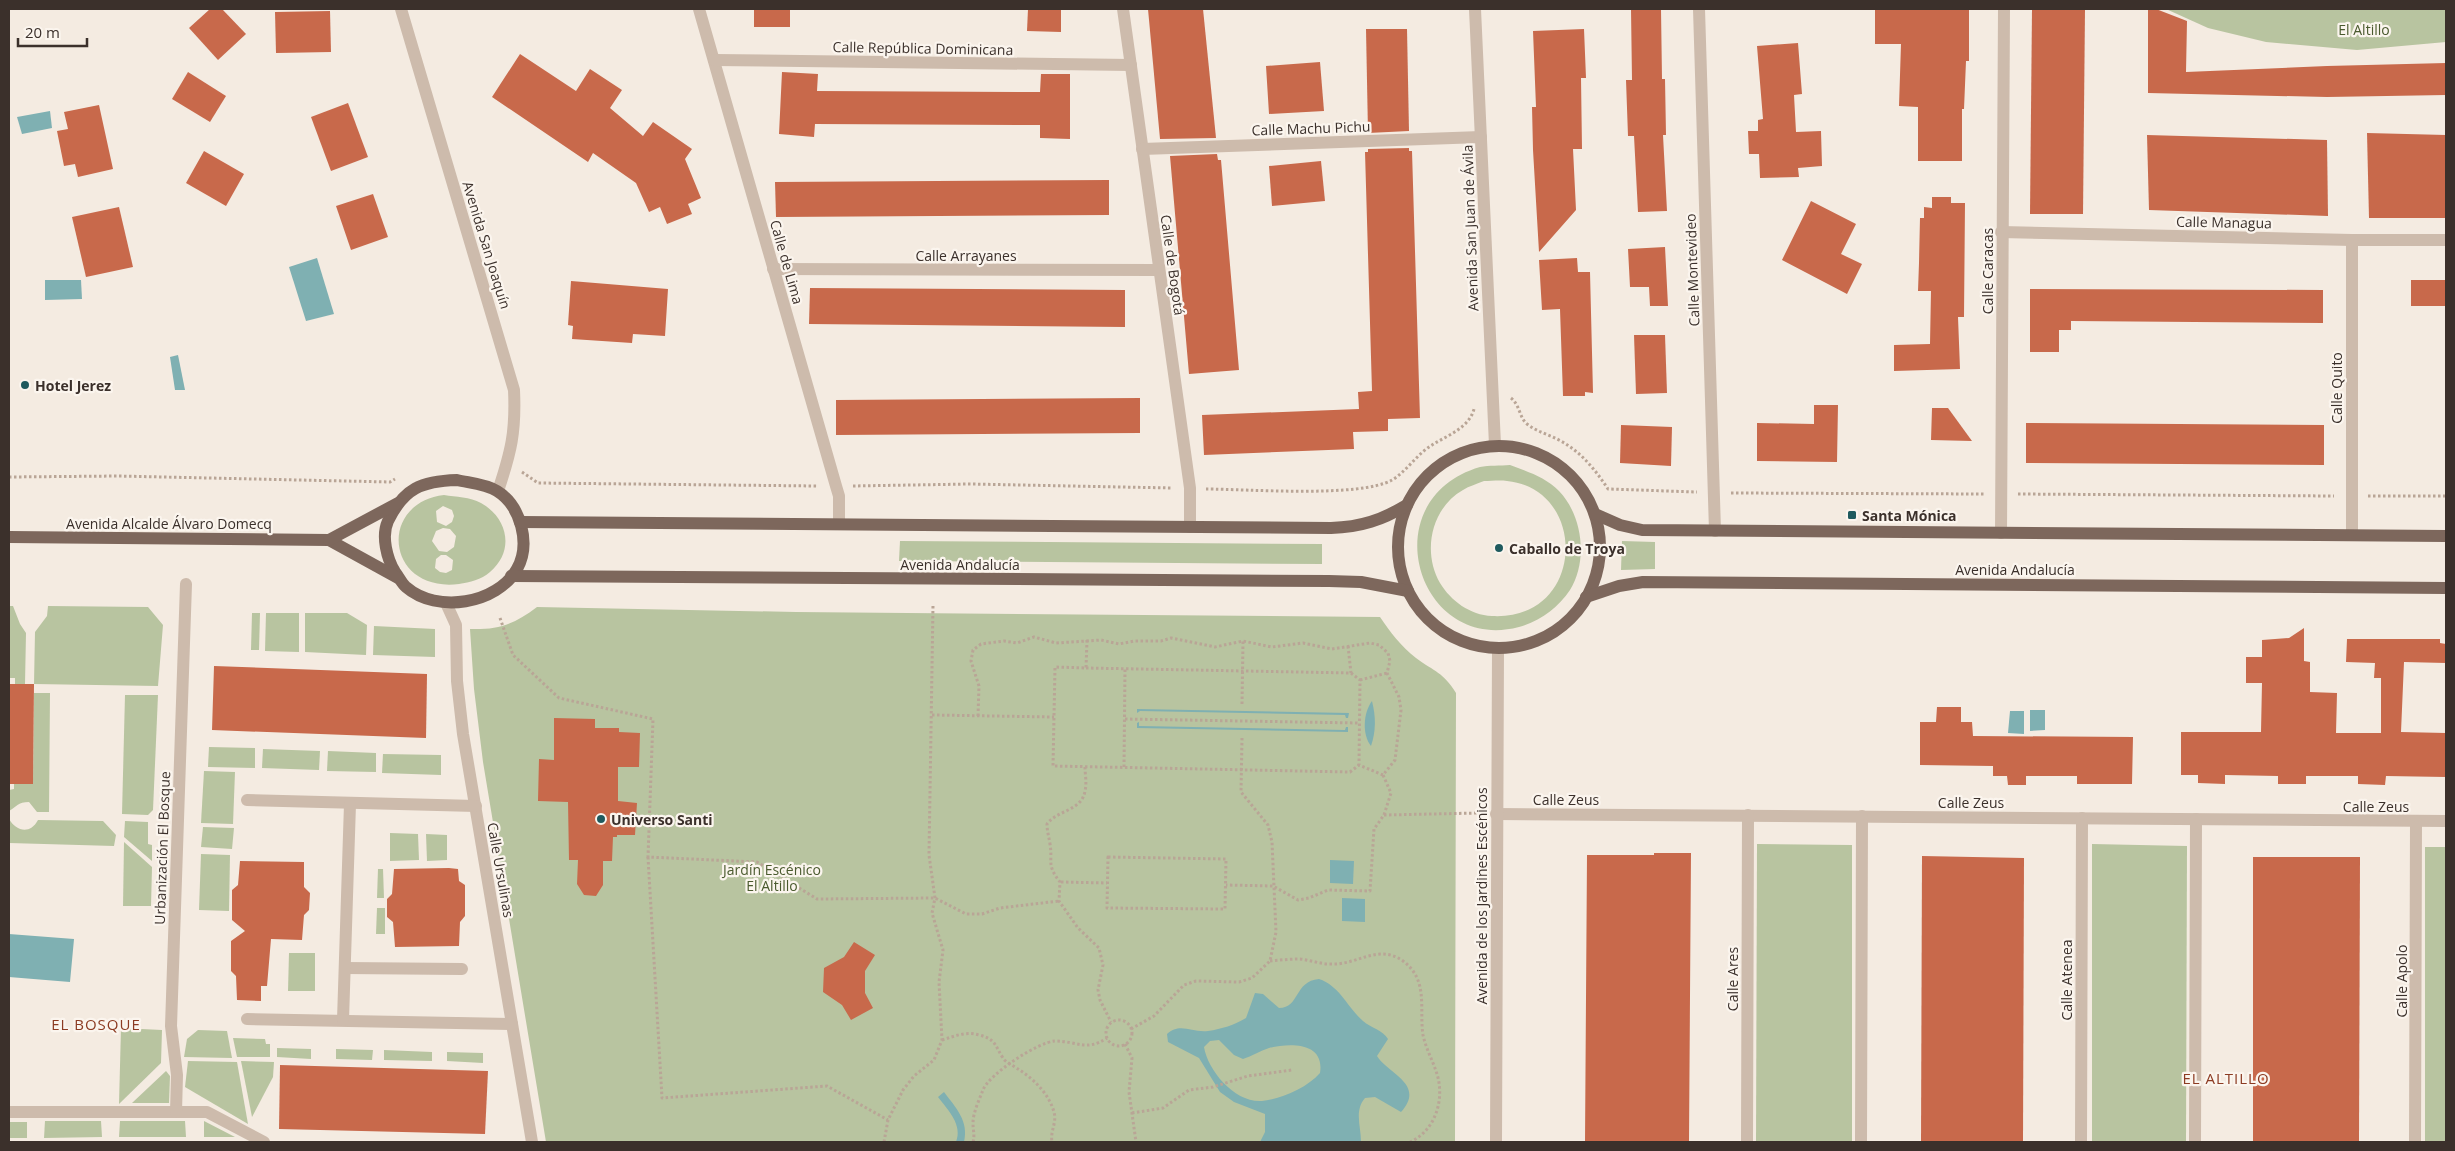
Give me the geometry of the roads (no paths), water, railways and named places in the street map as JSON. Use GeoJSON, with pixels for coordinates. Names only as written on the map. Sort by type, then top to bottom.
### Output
{"type":"FeatureCollection","features":[{"type":"Feature","properties":{"kind":"main road"},"geometry":{"type":"LineString","coordinates":[[1495,445],[1527,449],[1556,463],[1579,486],[1595,514],[1600,546],[1596,578],[1581,606],[1558,629],[1530,644],[1498,649],[1464,642],[1433,625],[1411,598],[1398,566],[1398,530],[1409,498],[1431,470],[1461,452],[1495,445]]}},
{"type":"Feature","properties":{"kind":"main road"},"geometry":{"type":"LineString","coordinates":[[457,480],[498,491],[513,506],[520,522],[524,548],[517,569],[511,576],[484,596],[465,602],[446,603],[426,598],[406,588],[393,568],[386,548],[387,524],[398,503],[415,488],[435,481],[457,480]]}},
{"type":"Feature","properties":{"kind":"main road","name":"Avenida Alcalde Álvaro Domecq"},"geometry":{"type":"LineString","coordinates":[[329,540],[398,503]]}},
{"type":"Feature","properties":{"kind":"main road"},"geometry":{"type":"LineString","coordinates":[[520,522],[1355,527],[1375,522],[1407,505]]}},
{"type":"Feature","properties":{"kind":"main road"},"geometry":{"type":"LineString","coordinates":[[1595,514],[1620,525],[1642,530],[2446,536]]}},
{"type":"Feature","properties":{"kind":"main road","name":"Avenida Alcalde Álvaro Domecq"},"geometry":{"type":"LineString","coordinates":[[9,537],[329,540],[400,579]]}},
{"type":"Feature","properties":{"kind":"main road","name":"Avenida Andalucía"},"geometry":{"type":"LineString","coordinates":[[511,576],[1329,581],[1361,582],[1408,591]]}},
{"type":"Feature","properties":{"kind":"main road","name":"Avenida Andalucía"},"geometry":{"type":"LineString","coordinates":[[1586,597],[1619,586],[1643,582],[2446,588]]}},
{"type":"Feature","properties":{"kind":"street","name":"Avenida San Joaquín"},"geometry":{"type":"LineString","coordinates":[[401,9],[514,390],[516,418],[513,445],[498,491]]}},
{"type":"Feature","properties":{"kind":"street","name":"Calle de Lima"},"geometry":{"type":"LineString","coordinates":[[699,9],[839,496],[839,524]]}},
{"type":"Feature","properties":{"kind":"street","name":"Calle de Bogotá"},"geometry":{"type":"LineString","coordinates":[[1124,9],[1190,488],[1190,526]]}},
{"type":"Feature","properties":{"kind":"street","name":"Avenida San Juan de Ávila"},"geometry":{"type":"LineString","coordinates":[[1475,9],[1495,445]]}},
{"type":"Feature","properties":{"kind":"street","name":"Calle Montevideo"},"geometry":{"type":"LineString","coordinates":[[1699,9],[1715,531]]}},
{"type":"Feature","properties":{"kind":"street","name":"Calle Caracas"},"geometry":{"type":"LineString","coordinates":[[2001,533],[2001,232],[2004,9]]}},
{"type":"Feature","properties":{"kind":"street","name":"Calle República Dominicana"},"geometry":{"type":"LineString","coordinates":[[714,60],[1131,65]]}},
{"type":"Feature","properties":{"kind":"street","name":"Calle Machu Pichu"},"geometry":{"type":"LineString","coordinates":[[1142,148],[1481,136]]}},
{"type":"Feature","properties":{"kind":"street","name":"Calle Managua"},"geometry":{"type":"LineString","coordinates":[[2001,232],[2352,240],[2446,240]]}},
{"type":"Feature","properties":{"kind":"street","name":"Calle Quito"},"geometry":{"type":"LineString","coordinates":[[2352,240],[2352,535]]}},
{"type":"Feature","properties":{"kind":"street","name":"Calle Arrayanes"},"geometry":{"type":"LineString","coordinates":[[773,269],[1159,270]]}},
{"type":"Feature","properties":{"kind":"street","name":"Urbanización El Bosque"},"geometry":{"type":"LineString","coordinates":[[176,1112],[177,1075],[171,1026],[186,584]]}},
{"type":"Feature","properties":{"kind":"street","name":"Calle Ursulinas"},"geometry":{"type":"LineString","coordinates":[[446,603],[456,626],[457,681],[532,1142]]}},
{"type":"Feature","properties":{"kind":"street","name":"Avenida de los Jardines Escénicos"},"geometry":{"type":"LineString","coordinates":[[1496,1142],[1498,649]]}},
{"type":"Feature","properties":{"kind":"street"},"geometry":{"type":"LineString","coordinates":[[247,800],[476,806]]}},
{"type":"Feature","properties":{"kind":"street"},"geometry":{"type":"LineString","coordinates":[[343,1020],[350,804]]}},
{"type":"Feature","properties":{"kind":"street","name":"Calle Zeus"},"geometry":{"type":"LineString","coordinates":[[1496,814],[2446,821]]}},
{"type":"Feature","properties":{"kind":"street","name":"Calle Ares"},"geometry":{"type":"LineString","coordinates":[[1747,1142],[1748,815]]}},
{"type":"Feature","properties":{"kind":"street"},"geometry":{"type":"LineString","coordinates":[[1861,1142],[1862,816]]}},
{"type":"Feature","properties":{"kind":"street","name":"Calle Atenea"},"geometry":{"type":"LineString","coordinates":[[2081,1142],[2082,818]]}},
{"type":"Feature","properties":{"kind":"street"},"geometry":{"type":"LineString","coordinates":[[2195,1142],[2196,819]]}},
{"type":"Feature","properties":{"kind":"street","name":"Calle Apolo"},"geometry":{"type":"LineString","coordinates":[[2415,1142],[2416,821]]}},
{"type":"Feature","properties":{"kind":"street"},"geometry":{"type":"LineString","coordinates":[[344,968],[462,969]]}},
{"type":"Feature","properties":{"kind":"street"},"geometry":{"type":"LineString","coordinates":[[248,1019],[512,1024]]}},
{"type":"Feature","properties":{"kind":"street"},"geometry":{"type":"LineString","coordinates":[[9,1112],[207,1112],[264,1142]]}},
{"type":"Feature","properties":{"kind":"water"},"geometry":{"type":"Polygon","coordinates":[[[50,111],[52,128],[22,134],[17,117],[50,111]]]}},
{"type":"Feature","properties":{"kind":"water"},"geometry":{"type":"Polygon","coordinates":[[[317,258],[334,314],[306,321],[289,267],[317,258]]]}},
{"type":"Feature","properties":{"kind":"water"},"geometry":{"type":"Polygon","coordinates":[[[45,280],[81,280],[82,299],[45,300],[45,280]]]}},
{"type":"Feature","properties":{"kind":"water"},"geometry":{"type":"Polygon","coordinates":[[[178,355],[185,390],[175,390],[170,357],[178,355]]]}},
{"type":"Feature","properties":{"kind":"water"},"geometry":{"type":"Polygon","coordinates":[[[1372,701],[1375,724],[1371,746],[1366,736],[1365,718],[1372,701]]]}},
{"type":"Feature","properties":{"kind":"water"},"geometry":{"type":"Polygon","coordinates":[[[1137,709],[1349,713],[1348,718],[1346,718],[1345,715],[1140,711],[1137,713],[1137,709]]]}},
{"type":"Feature","properties":{"kind":"water"},"geometry":{"type":"Polygon","coordinates":[[[2030,710],[2045,710],[2045,730],[2030,731],[2030,710]]]}},
{"type":"Feature","properties":{"kind":"water"},"geometry":{"type":"Polygon","coordinates":[[[2010,711],[2024,711],[2024,734],[2008,733],[2010,711]]]}},
{"type":"Feature","properties":{"kind":"water"},"geometry":{"type":"Polygon","coordinates":[[[1139,722],[1139,726],[1345,730],[1348,727],[1348,732],[1137,728],[1137,723],[1139,722]]]}},
{"type":"Feature","properties":{"kind":"water"},"geometry":{"type":"Polygon","coordinates":[[[1330,860],[1354,861],[1353,884],[1330,883],[1330,860]]]}},
{"type":"Feature","properties":{"kind":"water"},"geometry":{"type":"Polygon","coordinates":[[[1342,898],[1365,899],[1365,922],[1342,921],[1342,898]]]}},
{"type":"Feature","properties":{"kind":"water"},"geometry":{"type":"Polygon","coordinates":[[[9,934],[74,939],[70,982],[9,977],[9,934]]]}},
{"type":"Feature","properties":{"kind":"water"},"geometry":{"type":"Polygon","coordinates":[[[1319,979],[1326,982],[1338,992],[1363,1021],[1386,1036],[1388,1039],[1377,1056],[1407,1087],[1409,1094],[1408,1102],[1401,1112],[1375,1097],[1365,1098],[1359,1113],[1361,1142],[1260,1142],[1265,1132],[1265,1114],[1234,1102],[1220,1092],[1199,1058],[1168,1042],[1167,1034],[1181,1028],[1208,1031],[1237,1023],[1246,1018],[1255,993],[1263,994],[1279,1008],[1286,1007],[1291,1004],[1305,984],[1319,979]],[[1219,1040],[1210,1041],[1204,1047],[1211,1066],[1224,1084],[1242,1097],[1252,1100],[1269,1100],[1285,1095],[1301,1088],[1320,1073],[1320,1063],[1317,1055],[1312,1050],[1304,1047],[1277,1046],[1243,1059],[1234,1055],[1219,1040]]]}},
{"type":"Feature","properties":{"kind":"water"},"geometry":{"type":"Polygon","coordinates":[[[944,1092],[957,1109],[963,1121],[965,1128],[964,1142],[956,1142],[958,1130],[956,1124],[950,1112],[938,1097],[944,1092]]]}},
{"type":"Feature","properties":{"kind":"place","name":"Hotel Jerez"},"geometry":{"type":"Point","coordinates":[25,385]}},
{"type":"Feature","properties":{"kind":"place","name":"Santa Mónica"},"geometry":{"type":"Point","coordinates":[1852,515]}},
{"type":"Feature","properties":{"kind":"place","name":"Caballo de Troya"},"geometry":{"type":"Point","coordinates":[1499,548]}},
{"type":"Feature","properties":{"kind":"place","name":"Universo Santi"},"geometry":{"type":"Point","coordinates":[601,819]}},
{"type":"Feature","properties":{"kind":"district","name":"EL BOSQUE"},"geometry":{"type":"Point","coordinates":[96,1024]}},
{"type":"Feature","properties":{"kind":"district","name":"EL ALTILLO"},"geometry":{"type":"Point","coordinates":[2226,1078]}},
{"type":"Feature","properties":{"kind":"park label","name":"El Altillo"},"geometry":{"type":"Point","coordinates":[2364,29]}},
{"type":"Feature","properties":{"kind":"park label","name":"Jardín Escénico El Altillo"},"geometry":{"type":"Point","coordinates":[772,878]}}]}
